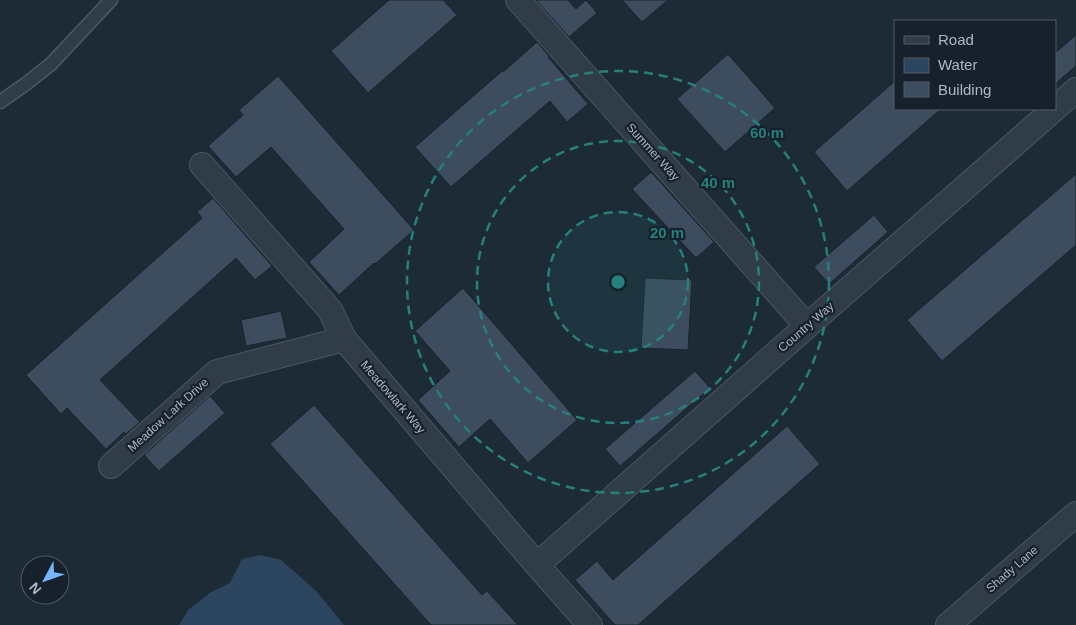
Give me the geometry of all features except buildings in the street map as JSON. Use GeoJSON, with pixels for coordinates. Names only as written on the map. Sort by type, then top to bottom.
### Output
{"type":"FeatureCollection","features":[{"type":"Feature","properties":{"kind":"street","name":"Summer Way"},"geometry":{"type":"LineString","coordinates":[[518,0],[807,326]]}},
{"type":"Feature","properties":{"kind":"street","name":"Country Way"},"geometry":{"type":"LineString","coordinates":[[1056,108],[1076,90]]}},
{"type":"Feature","properties":{"kind":"street","name":"Country Way"},"geometry":{"type":"LineString","coordinates":[[538,565],[1053,110]]}},
{"type":"Feature","properties":{"kind":"street","name":"Meadowlark Way"},"geometry":{"type":"LineString","coordinates":[[202,165],[330,310],[344,339],[590,625]]}},
{"type":"Feature","properties":{"kind":"street","name":"Meadow Lark Drive"},"geometry":{"type":"LineString","coordinates":[[111,466],[217,372],[344,339]]}},
{"type":"Feature","properties":{"kind":"street","name":"Shady Lane"},"geometry":{"type":"LineString","coordinates":[[948,625],[1076,514]]}},
{"type":"Feature","properties":{"kind":"lane"},"geometry":{"type":"LineString","coordinates":[[0,102],[50,64],[111,0]]}},
{"type":"Feature","properties":{"kind":"water"},"geometry":{"type":"Polygon","coordinates":[[[261,555],[281,560],[316,591],[344,625],[179,625],[188,610],[211,592],[230,583],[242,559],[261,555]]]}}]}
